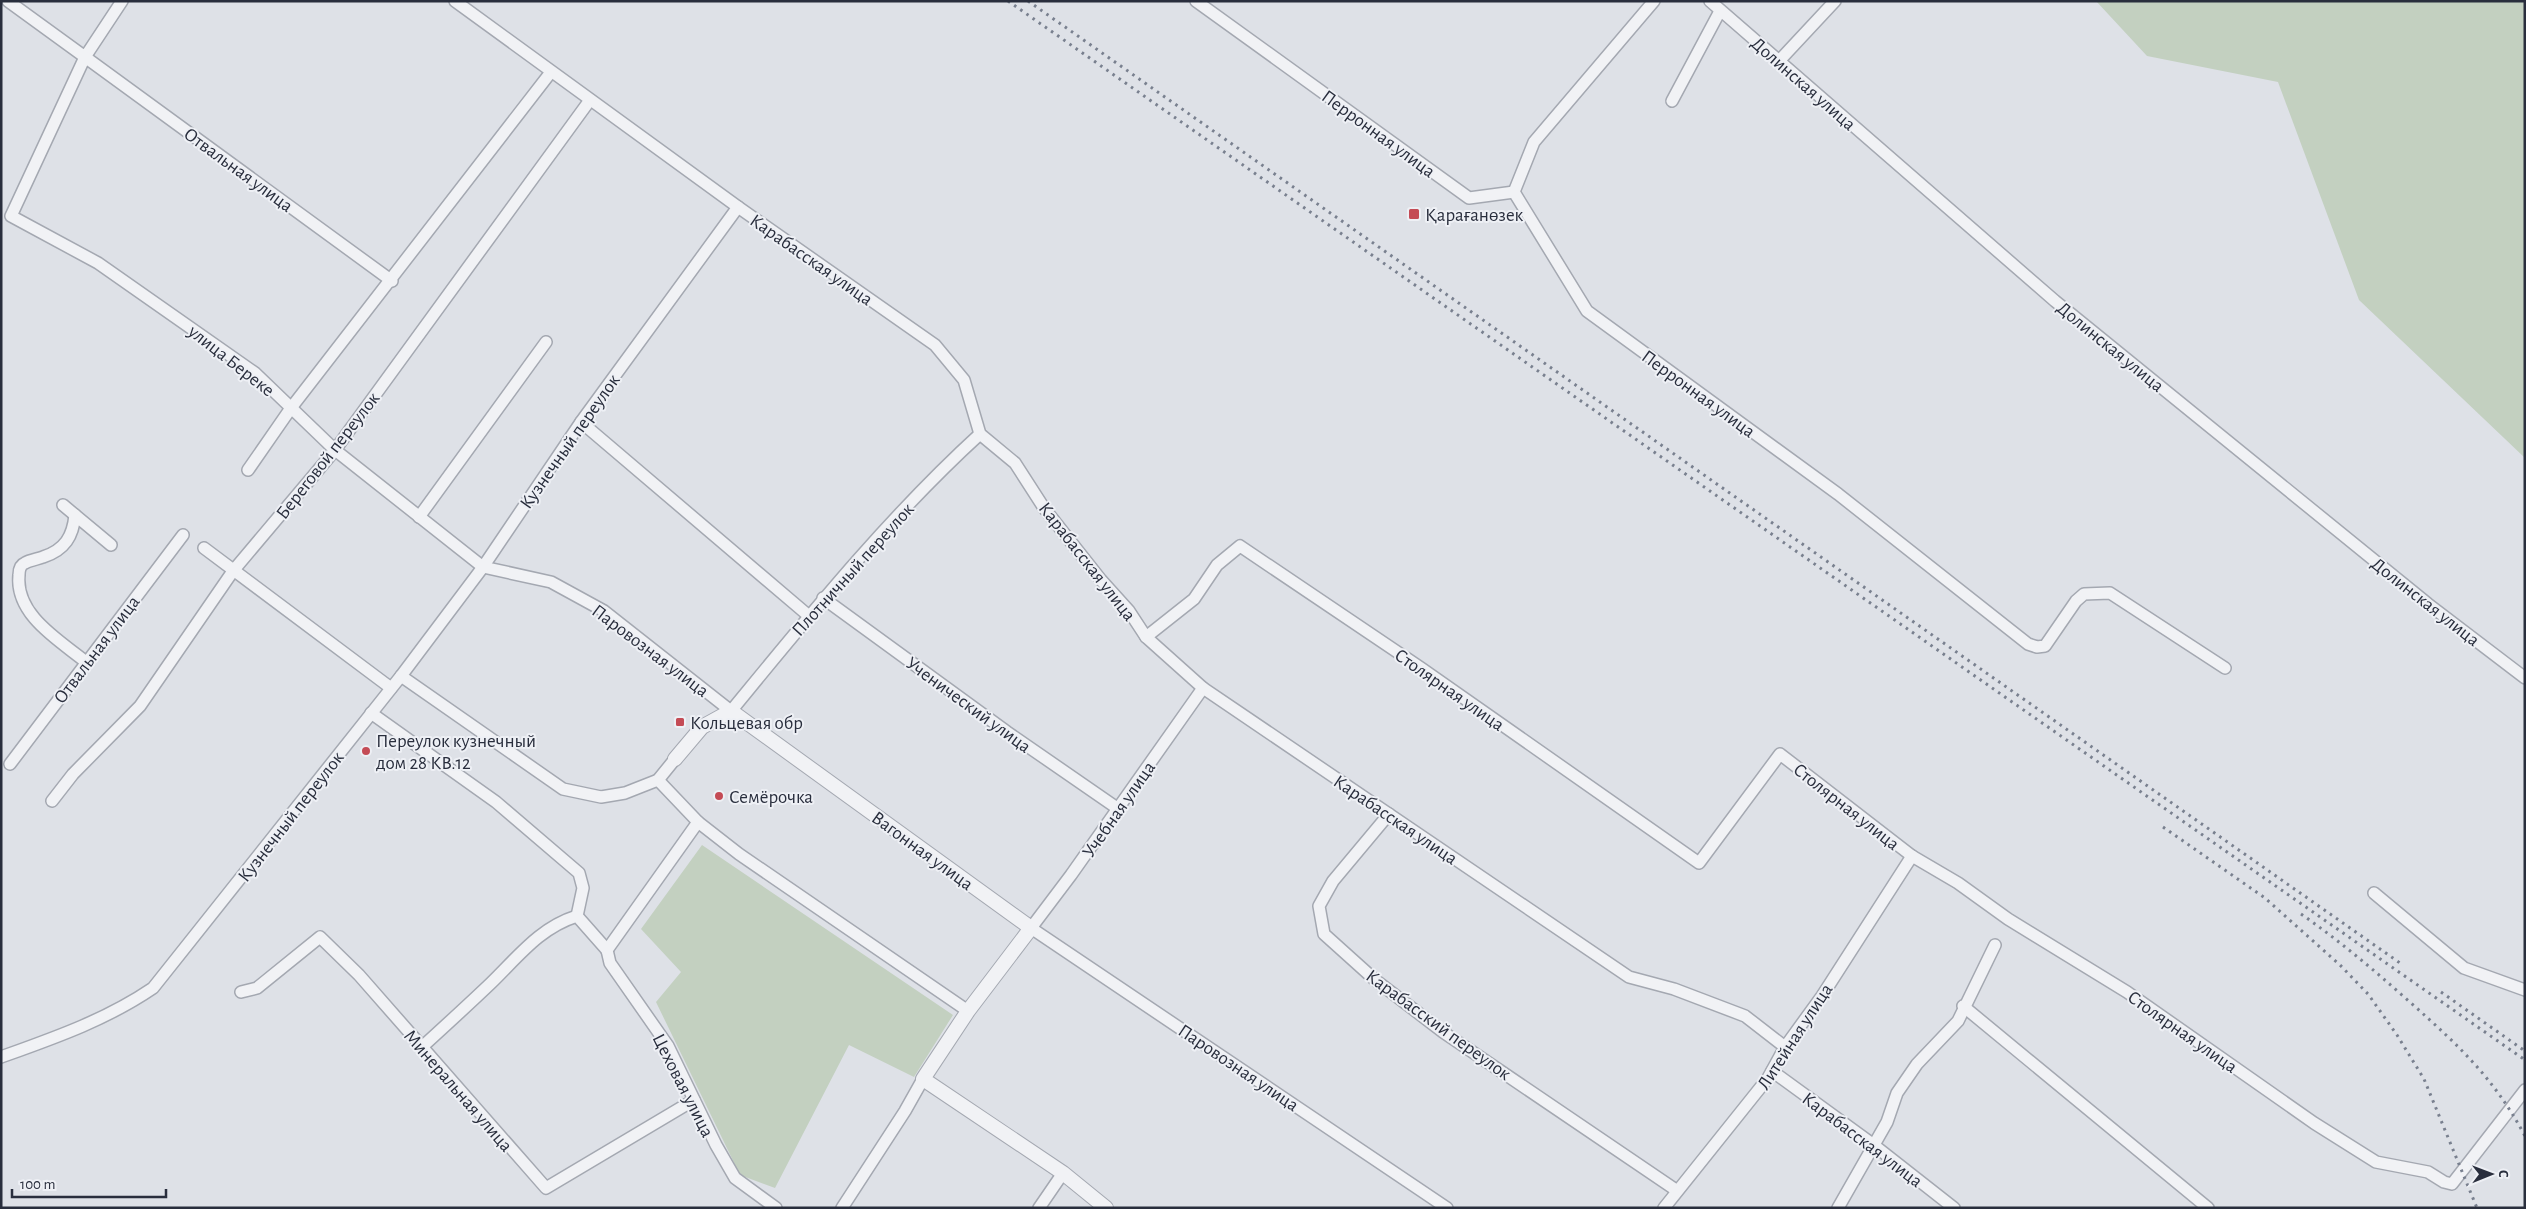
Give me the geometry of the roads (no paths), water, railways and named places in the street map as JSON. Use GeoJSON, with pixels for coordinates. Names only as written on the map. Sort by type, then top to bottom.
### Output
{"type":"FeatureCollection","features":[{"type":"Feature","properties":{"kind":"street","name":"Отвальная улица"},"geometry":{"type":"LineString","coordinates":[[8,1],[392,280]]}},
{"type":"Feature","properties":{"kind":"street"},"geometry":{"type":"LineString","coordinates":[[85,58],[122,1]]}},
{"type":"Feature","properties":{"kind":"street","name":"Карабасская улица"},"geometry":{"type":"LineString","coordinates":[[455,1],[738,207],[935,345],[964,380],[980,434],[1015,463],[1044,508],[1100,580],[1129,611],[1146,637],[1203,688],[1629,977],[1674,989],[1737,1012],[1785,1047]]}},
{"type":"Feature","properties":{"kind":"street","name":"Перронная улица"},"geometry":{"type":"LineString","coordinates":[[1196,1],[1469,198],[1514,192],[1587,311],[1852,505],[2028,644],[2037,647],[2045,646],[2076,601],[2084,594],[2110,593],[2225,668]]}},
{"type":"Feature","properties":{"kind":"street"},"geometry":{"type":"LineString","coordinates":[[1514,192],[1534,142],[1654,1]]}},
{"type":"Feature","properties":{"kind":"street","name":"Долинская улица"},"geometry":{"type":"LineString","coordinates":[[1710,1],[2055,301],[2428,604],[2525,678]]}},
{"type":"Feature","properties":{"kind":"street"},"geometry":{"type":"LineString","coordinates":[[1779,62],[1835,1]]}},
{"type":"Feature","properties":{"kind":"street"},"geometry":{"type":"LineString","coordinates":[[1672,101],[1720,11]]}},
{"type":"Feature","properties":{"kind":"street","name":"улица Береке"},"geometry":{"type":"LineString","coordinates":[[85,58],[11,216],[98,263],[255,373],[335,450],[483,567]]}},
{"type":"Feature","properties":{"kind":"street"},"geometry":{"type":"LineString","coordinates":[[248,470],[291,408],[392,280],[551,72]]}},
{"type":"Feature","properties":{"kind":"street","name":"Береговой переулок"},"geometry":{"type":"LineString","coordinates":[[52,801],[73,774],[140,706],[233,571],[335,450],[590,100]]}},
{"type":"Feature","properties":{"kind":"street","name":"Кузнечный переулок"},"geometry":{"type":"LineString","coordinates":[[1,1057],[69,1033],[124,1008],[153,988],[190,944],[401,676],[483,567],[580,422],[738,207]]}},
{"type":"Feature","properties":{"kind":"street"},"geometry":{"type":"LineString","coordinates":[[419,517],[546,342]]}},
{"type":"Feature","properties":{"kind":"street"},"geometry":{"type":"LineString","coordinates":[[580,422],[809,616]]}},
{"type":"Feature","properties":{"kind":"street","name":"Плотничный переулок"},"geometry":{"type":"LineString","coordinates":[[731,711],[823,598],[944,467],[980,434]]}},
{"type":"Feature","properties":{"kind":"street"},"geometry":{"type":"LineString","coordinates":[[63,505],[111,545]]}},
{"type":"Feature","properties":{"kind":"street"},"geometry":{"type":"LineString","coordinates":[[76,515],[70,538],[54,553],[24,563],[19,568],[18,584],[25,607],[46,630],[86,662]]}},
{"type":"Feature","properties":{"kind":"street","name":"Отвальная улица"},"geometry":{"type":"LineString","coordinates":[[10,764],[183,535]]}},
{"type":"Feature","properties":{"kind":"street","name":"Столярная улица"},"geometry":{"type":"LineString","coordinates":[[1146,637],[1194,598],[1217,565],[1240,546],[1421,668],[1698,863],[1780,754],[1912,856],[1958,882],[2008,920],[2127,992],[2314,1123],[2376,1162],[2428,1172],[2444,1182],[2452,1184],[2525,1090]]}},
{"type":"Feature","properties":{"kind":"street"},"geometry":{"type":"LineString","coordinates":[[204,548],[391,688]]}},
{"type":"Feature","properties":{"kind":"street","name":"Паровозная улица"},"geometry":{"type":"LineString","coordinates":[[483,567],[551,582],[604,611],[731,711]]}},
{"type":"Feature","properties":{"kind":"street","name":"Ученический улица"},"geometry":{"type":"LineString","coordinates":[[823,598],[1007,732],[1117,808]]}},
{"type":"Feature","properties":{"kind":"street"},"geometry":{"type":"LineString","coordinates":[[401,676],[563,789],[601,797],[625,794],[658,780],[702,728],[731,711]]}},
{"type":"Feature","properties":{"kind":"street","name":"Учебная улица"},"geometry":{"type":"LineString","coordinates":[[1031,928],[1071,875],[1203,688]]}},
{"type":"Feature","properties":{"kind":"street","name":"Вагонная улица"},"geometry":{"type":"LineString","coordinates":[[731,711],[1031,928]]}},
{"type":"Feature","properties":{"kind":"street"},"geometry":{"type":"LineString","coordinates":[[371,713],[496,802],[579,874],[583,888],[577,916]]}},
{"type":"Feature","properties":{"kind":"street"},"geometry":{"type":"LineString","coordinates":[[658,780],[698,822],[739,854],[968,1011]]}},
{"type":"Feature","properties":{"kind":"street","name":"Карабасский переулок"},"geometry":{"type":"LineString","coordinates":[[1389,814],[1334,881],[1319,906],[1324,934],[1374,979],[1443,1032],[1676,1190]]}},
{"type":"Feature","properties":{"kind":"street"},"geometry":{"type":"LineString","coordinates":[[577,916],[607,950],[698,822]]}},
{"type":"Feature","properties":{"kind":"street","name":"Литейная улица"},"geometry":{"type":"LineString","coordinates":[[1664,1208],[1676,1190],[1772,1071],[1785,1047],[1822,996],[1912,856]]}},
{"type":"Feature","properties":{"kind":"street"},"geometry":{"type":"LineString","coordinates":[[2374,894],[2464,968],[2525,990]]}},
{"type":"Feature","properties":{"kind":"street"},"geometry":{"type":"LineString","coordinates":[[422,1047],[490,984],[533,940],[546,930],[577,916]]}},
{"type":"Feature","properties":{"kind":"street"},"geometry":{"type":"LineString","coordinates":[[842,1208],[905,1111],[923,1078],[968,1011],[1031,928]]}},
{"type":"Feature","properties":{"kind":"street","name":"Паровозная улица"},"geometry":{"type":"LineString","coordinates":[[1031,928],[1447,1208]]}},
{"type":"Feature","properties":{"kind":"street","name":"Минеральная улица"},"geometry":{"type":"LineString","coordinates":[[241,992],[257,988],[320,937],[359,975],[546,1188],[694,1100]]}},
{"type":"Feature","properties":{"kind":"street"},"geometry":{"type":"LineString","coordinates":[[1838,1208],[1888,1122],[1897,1093],[1917,1064],[1958,1021],[1963,1006],[1995,945]]}},
{"type":"Feature","properties":{"kind":"street","name":"Цеховая улица"},"geometry":{"type":"LineString","coordinates":[[607,950],[610,963],[668,1046],[716,1145],[735,1178],[776,1208]]}},
{"type":"Feature","properties":{"kind":"street"},"geometry":{"type":"LineString","coordinates":[[1963,1006],[2208,1208]]}},
{"type":"Feature","properties":{"kind":"street","name":"Карабасская улица"},"geometry":{"type":"LineString","coordinates":[[1772,1071],[1875,1146],[1954,1208]]}},
{"type":"Feature","properties":{"kind":"street"},"geometry":{"type":"LineString","coordinates":[[923,1078],[1063,1173],[1106,1208]]}},
{"type":"Feature","properties":{"kind":"street"},"geometry":{"type":"LineString","coordinates":[[1039,1208],[1063,1173]]}},
{"type":"Feature","properties":{"kind":"railway"},"geometry":{"type":"LineString","coordinates":[[1008,1],[2525,1060]]}},
{"type":"Feature","properties":{"kind":"railway"},"geometry":{"type":"LineString","coordinates":[[1028,1],[2400,963]]}},
{"type":"Feature","properties":{"kind":"railway"},"geometry":{"type":"LineString","coordinates":[[2163,827],[2265,898],[2340,965],[2368,994],[2397,1035],[2424,1079],[2477,1208]]}},
{"type":"Feature","properties":{"kind":"railway"},"geometry":{"type":"LineString","coordinates":[[2301,914],[2371,968],[2460,1049],[2501,1097],[2525,1136]]}},
{"type":"Feature","properties":{"kind":"railway"},"geometry":{"type":"LineString","coordinates":[[2441,992],[2525,1051]]}},
{"type":"Feature","properties":{"kind":"place","name":"Қарағанөзек"},"geometry":{"type":"Point","coordinates":[1414,214]}},
{"type":"Feature","properties":{"kind":"place","name":"Кольцевая обр"},"geometry":{"type":"Point","coordinates":[680,722]}},
{"type":"Feature","properties":{"kind":"place","name":"Переулок кузнечный дом 28 КВ.12"},"geometry":{"type":"Point","coordinates":[366,751]}},
{"type":"Feature","properties":{"kind":"place","name":"Семёрочка"},"geometry":{"type":"Point","coordinates":[719,796]}}]}
